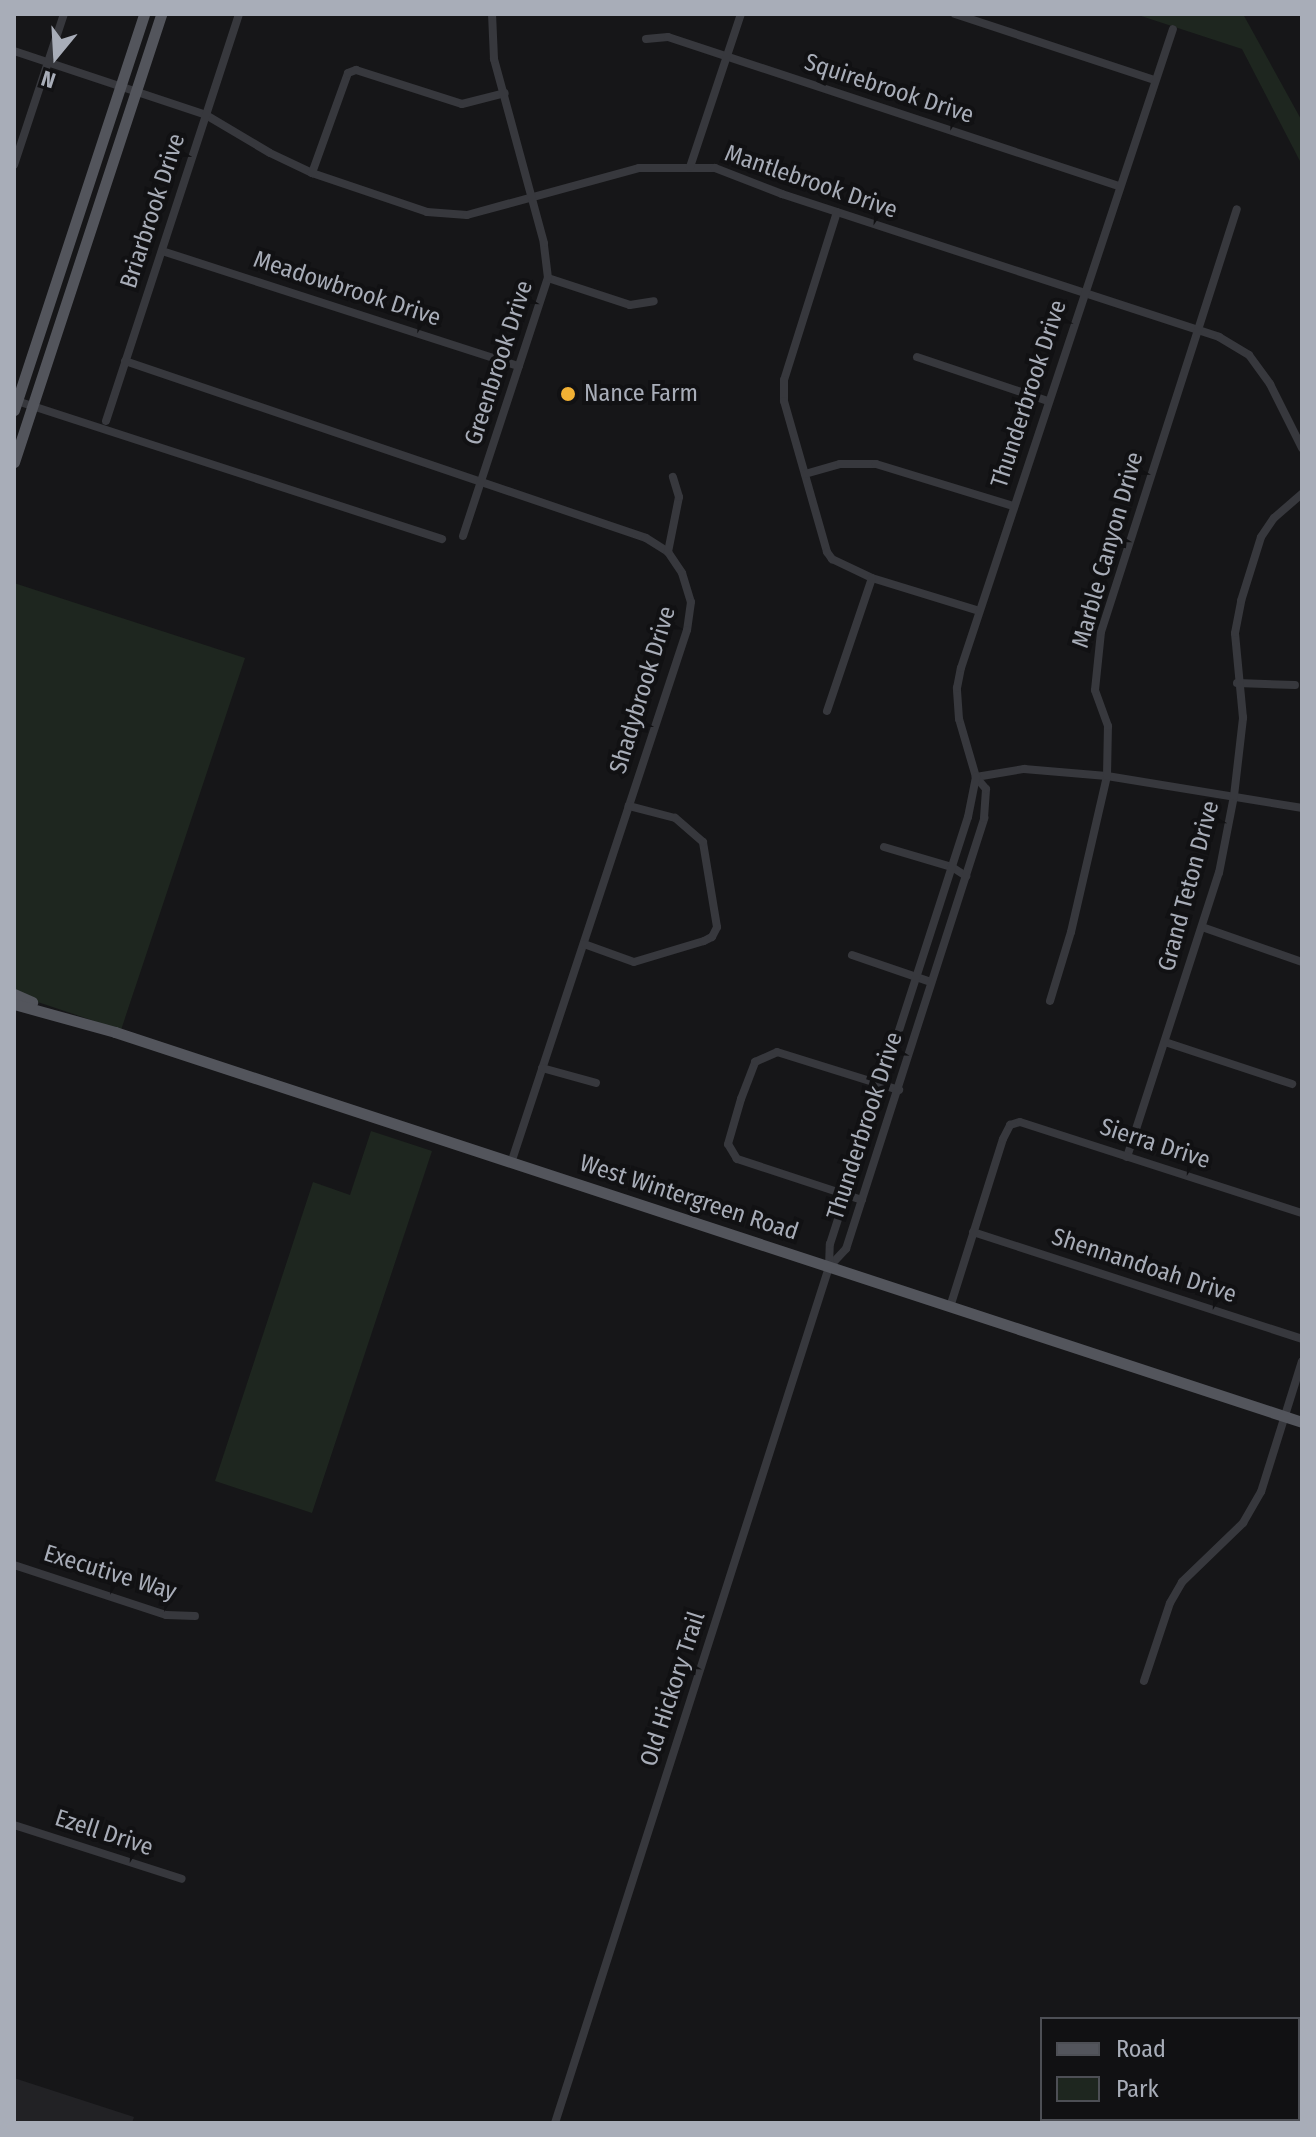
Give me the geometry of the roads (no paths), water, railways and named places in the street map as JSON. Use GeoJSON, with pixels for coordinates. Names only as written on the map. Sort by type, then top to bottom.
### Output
{"type":"FeatureCollection","features":[{"type":"Feature","properties":{"kind":"main road"},"geometry":{"type":"LineString","coordinates":[[15,406],[144,14]]}},
{"type":"Feature","properties":{"kind":"main road"},"geometry":{"type":"LineString","coordinates":[[14,460],[161,14]]}},
{"type":"Feature","properties":{"kind":"main road","name":"West Wintergreen Road"},"geometry":{"type":"LineString","coordinates":[[14,996],[62,1015],[1302,1422]]}},
{"type":"Feature","properties":{"kind":"main road","name":"West Wintergreen Road"},"geometry":{"type":"LineString","coordinates":[[14,1004],[62,1015]]}},
{"type":"Feature","properties":{"kind":"street"},"geometry":{"type":"LineString","coordinates":[[14,165],[64,14]]}},
{"type":"Feature","properties":{"kind":"street","name":"Briarbrook Drive"},"geometry":{"type":"LineString","coordinates":[[106,421],[239,14]]}},
{"type":"Feature","properties":{"kind":"street","name":"Greenbrook Drive"},"geometry":{"type":"LineString","coordinates":[[463,536],[548,278],[544,243],[494,59],[492,14]]}},
{"type":"Feature","properties":{"kind":"street"},"geometry":{"type":"LineString","coordinates":[[690,167],[741,14]]}},
{"type":"Feature","properties":{"kind":"street"},"geometry":{"type":"LineString","coordinates":[[955,14],[1154,80]]}},
{"type":"Feature","properties":{"kind":"street","name":"Thunderbrook Drive"},"geometry":{"type":"LineString","coordinates":[[829,1267],[846,1249],[984,818],[986,789],[976,777],[959,719],[957,688],[1013,506],[1173,29]]}},
{"type":"Feature","properties":{"kind":"street","name":"Squirebrook Drive"},"geometry":{"type":"LineString","coordinates":[[646,39],[668,37],[1119,186]]}},
{"type":"Feature","properties":{"kind":"street","name":"Mantlebrook Drive"},"geometry":{"type":"LineString","coordinates":[[14,51],[206,115],[270,153],[312,173],[427,212],[467,215],[639,168],[715,168],[837,212],[1219,337],[1249,355],[1270,384],[1302,448]]}},
{"type":"Feature","properties":{"kind":"street"},"geometry":{"type":"LineString","coordinates":[[312,173],[348,73],[356,70],[462,104],[505,93]]}},
{"type":"Feature","properties":{"kind":"street","name":"Marble Canyon Drive"},"geometry":{"type":"LineString","coordinates":[[1050,1001],[1079,901],[1107,776],[1108,726],[1095,690],[1101,632],[1237,209]]}},
{"type":"Feature","properties":{"kind":"street"},"geometry":{"type":"LineString","coordinates":[[837,212],[784,380],[784,401],[827,552],[832,559],[872,578],[979,611]]}},
{"type":"Feature","properties":{"kind":"street","name":"Meadowbrook Drive"},"geometry":{"type":"LineString","coordinates":[[162,251],[519,366]]}},
{"type":"Feature","properties":{"kind":"street"},"geometry":{"type":"LineString","coordinates":[[548,278],[630,305],[654,301]]}},
{"type":"Feature","properties":{"kind":"street"},"geometry":{"type":"LineString","coordinates":[[917,357],[1048,401]]}},
{"type":"Feature","properties":{"kind":"street"},"geometry":{"type":"LineString","coordinates":[[125,361],[481,485],[646,538],[668,552],[679,497],[673,477]]}},
{"type":"Feature","properties":{"kind":"street"},"geometry":{"type":"LineString","coordinates":[[15,406],[33,405],[442,539]]}},
{"type":"Feature","properties":{"kind":"street"},"geometry":{"type":"LineString","coordinates":[[805,474],[840,464],[876,464],[1013,506]]}},
{"type":"Feature","properties":{"kind":"street","name":"Grand Teton Drive"},"geometry":{"type":"LineString","coordinates":[[1127,1157],[1219,873],[1234,796],[1243,718],[1237,683],[1237,622],[1261,537],[1274,518],[1302,494]]}},
{"type":"Feature","properties":{"kind":"street","name":"Shadybrook Drive"},"geometry":{"type":"LineString","coordinates":[[511,1163],[687,630],[691,602],[685,581],[668,552]]}},
{"type":"Feature","properties":{"kind":"street"},"geometry":{"type":"LineString","coordinates":[[827,711],[872,578]]}},
{"type":"Feature","properties":{"kind":"street"},"geometry":{"type":"LineString","coordinates":[[1237,683],[1295,685]]}},
{"type":"Feature","properties":{"kind":"street"},"geometry":{"type":"LineString","coordinates":[[976,777],[1024,769],[1107,776],[1302,808]]}},
{"type":"Feature","properties":{"kind":"street","name":"Thunderbrook Drive"},"geometry":{"type":"LineString","coordinates":[[829,1267],[830,1244],[968,817],[976,777]]}},
{"type":"Feature","properties":{"kind":"street"},"geometry":{"type":"LineString","coordinates":[[584,944],[634,962],[704,941],[712,937],[717,927],[703,842],[675,818],[629,806]]}},
{"type":"Feature","properties":{"kind":"street"},"geometry":{"type":"LineString","coordinates":[[884,847],[952,867],[966,876]]}},
{"type":"Feature","properties":{"kind":"street"},"geometry":{"type":"LineString","coordinates":[[1202,927],[1302,962]]}},
{"type":"Feature","properties":{"kind":"street"},"geometry":{"type":"LineString","coordinates":[[852,955],[931,982]]}},
{"type":"Feature","properties":{"kind":"street"},"geometry":{"type":"LineString","coordinates":[[1165,1042],[1292,1084]]}},
{"type":"Feature","properties":{"kind":"street"},"geometry":{"type":"LineString","coordinates":[[862,1200],[737,1159],[728,1144],[741,1099],[755,1062],[777,1052],[899,1090]]}},
{"type":"Feature","properties":{"kind":"street"},"geometry":{"type":"LineString","coordinates":[[542,1068],[596,1083]]}},
{"type":"Feature","properties":{"kind":"street","name":"Sierra Drive"},"geometry":{"type":"LineString","coordinates":[[973,1232],[1003,1139],[1010,1125],[1020,1122],[1302,1213]]}},
{"type":"Feature","properties":{"kind":"street"},"geometry":{"type":"LineString","coordinates":[[950,1307],[973,1232]]}},
{"type":"Feature","properties":{"kind":"street","name":"Shennandoah Drive"},"geometry":{"type":"LineString","coordinates":[[973,1232],[1302,1339]]}},
{"type":"Feature","properties":{"kind":"street","name":"Old Hickory Trail"},"geometry":{"type":"LineString","coordinates":[[555,2123],[829,1267]]}},
{"type":"Feature","properties":{"kind":"street"},"geometry":{"type":"LineString","coordinates":[[1144,1681],[1170,1603],[1182,1582],[1243,1523],[1261,1492],[1302,1361]]}},
{"type":"Feature","properties":{"kind":"street","name":"Executive Way"},"geometry":{"type":"LineString","coordinates":[[14,1565],[166,1615],[195,1616]]}},
{"type":"Feature","properties":{"kind":"street","name":"Ezell Drive"},"geometry":{"type":"LineString","coordinates":[[14,1825],[182,1879]]}},
{"type":"Feature","properties":{"kind":"place","name":"Nance Farm"},"geometry":{"type":"Point","coordinates":[568,394]}}]}
